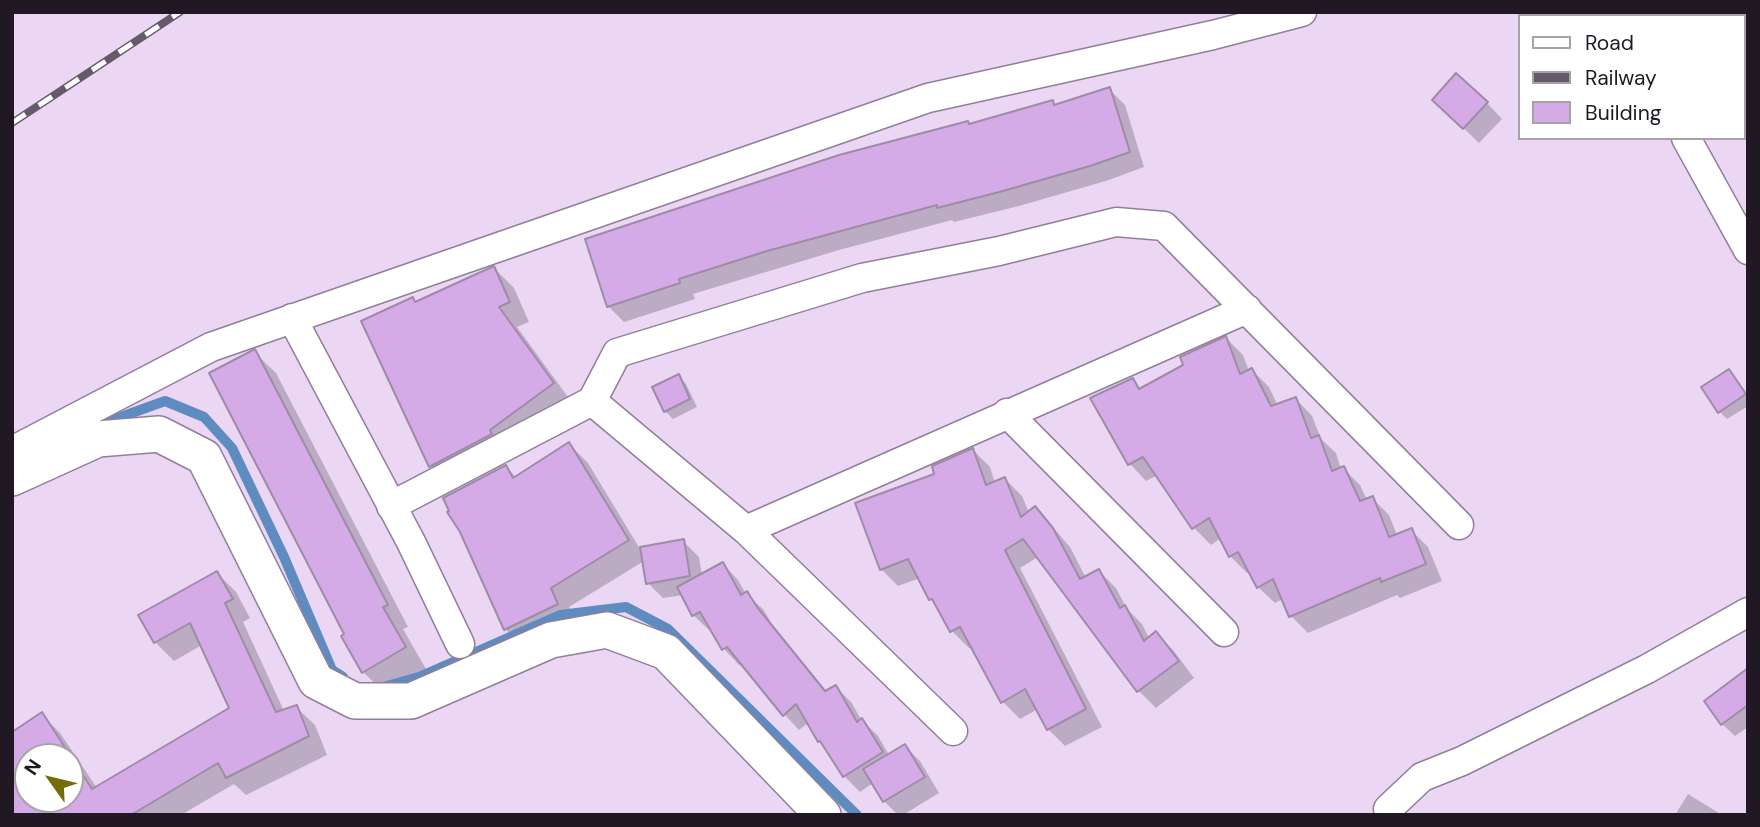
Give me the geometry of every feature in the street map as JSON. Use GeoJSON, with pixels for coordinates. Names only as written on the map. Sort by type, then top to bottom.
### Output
{"type":"FeatureCollection","features":[{"type":"Feature","properties":{"kind":"street"},"geometry":{"type":"LineString","coordinates":[[12,451],[211,347],[928,98],[1213,35],[1302,12]]}},
{"type":"Feature","properties":{"kind":"street"},"geometry":{"type":"LineString","coordinates":[[1687,140],[1748,250]]}},
{"type":"Feature","properties":{"kind":"street"},"geometry":{"type":"LineString","coordinates":[[391,506],[592,401],[617,353],[862,278],[999,251],[1116,222],[1164,226],[1459,525]]}},
{"type":"Feature","properties":{"kind":"street"},"geometry":{"type":"LineString","coordinates":[[746,530],[1247,309]]}},
{"type":"Feature","properties":{"kind":"street"},"geometry":{"type":"LineString","coordinates":[[292,318],[411,542],[460,644]]}},
{"type":"Feature","properties":{"kind":"street"},"geometry":{"type":"LineString","coordinates":[[592,401],[746,530],[953,731]]}},
{"type":"Feature","properties":{"kind":"street"},"geometry":{"type":"LineString","coordinates":[[1007,413],[1224,632]]}},
{"type":"Feature","properties":{"kind":"street"},"geometry":{"type":"LineString","coordinates":[[12,478],[97,439],[159,434],[204,457],[316,681],[355,701],[411,701],[551,640],[607,630],[666,652],[823,815]]}},
{"type":"Feature","properties":{"kind":"street"},"geometry":{"type":"LineString","coordinates":[[1391,815],[1388,809],[1422,777],[1462,761],[1647,669],[1748,611]]}},
{"type":"Feature","properties":{"kind":"building"},"geometry":{"type":"Polygon","coordinates":[[[1456,73],[1488,102],[1463,129],[1432,100],[1456,73]]]}},
{"type":"Feature","properties":{"kind":"building"},"geometry":{"type":"Polygon","coordinates":[[[1110,87],[1130,152],[1003,191],[937,208],[937,205],[767,251],[679,279],[680,283],[607,307],[585,239],[839,155],[968,121],[969,124],[1053,100],[1054,105],[1110,87]]]}},
{"type":"Feature","properties":{"kind":"building"},"geometry":{"type":"Polygon","coordinates":[[[494,266],[510,302],[499,307],[554,383],[490,430],[492,434],[429,467],[361,321],[413,297],[415,302],[494,266]]]}},
{"type":"Feature","properties":{"kind":"building"},"geometry":{"type":"Polygon","coordinates":[[[1226,336],[1240,374],[1252,368],[1271,406],[1296,397],[1311,438],[1319,435],[1332,471],[1344,466],[1360,501],[1373,496],[1389,537],[1412,528],[1426,564],[1381,582],[1380,578],[1289,617],[1273,579],[1257,588],[1238,552],[1229,557],[1209,518],[1192,529],[1143,457],[1128,465],[1090,398],[1133,378],[1139,389],[1183,365],[1180,357],[1226,336]]]}},
{"type":"Feature","properties":{"kind":"building"},"geometry":{"type":"Polygon","coordinates":[[[255,349],[388,605],[383,607],[406,647],[362,673],[209,373],[255,349]]]}},
{"type":"Feature","properties":{"kind":"building"},"geometry":{"type":"Polygon","coordinates":[[[1729,369],[1746,394],[1718,413],[1701,387],[1729,369]]]}},
{"type":"Feature","properties":{"kind":"building"},"geometry":{"type":"Polygon","coordinates":[[[679,374],[690,399],[664,412],[652,387],[679,374]]]}},
{"type":"Feature","properties":{"kind":"building"},"geometry":{"type":"Polygon","coordinates":[[[569,442],[629,540],[551,588],[558,604],[504,630],[460,532],[447,512],[449,511],[443,498],[506,465],[513,478],[569,442]]]}},
{"type":"Feature","properties":{"kind":"building"},"geometry":{"type":"Polygon","coordinates":[[[973,448],[986,485],[1005,477],[1021,517],[1035,506],[1053,528],[1080,579],[1099,569],[1120,608],[1125,605],[1144,641],[1156,631],[1179,661],[1137,692],[1023,539],[1005,550],[1086,709],[1047,730],[1025,689],[1001,703],[960,627],[950,632],[932,599],[929,600],[908,559],[880,570],[855,503],[934,474],[932,466],[973,448]]]}},
{"type":"Feature","properties":{"kind":"building"},"geometry":{"type":"Polygon","coordinates":[[[684,539],[690,576],[646,584],[640,547],[684,539]]]}},
{"type":"Feature","properties":{"kind":"building"},"geometry":{"type":"Polygon","coordinates":[[[723,562],[741,595],[747,591],[825,691],[836,685],[857,722],[862,718],[883,752],[843,777],[796,704],[783,716],[727,647],[722,650],[700,612],[692,616],[677,587],[723,562]]]}},
{"type":"Feature","properties":{"kind":"building"},"geometry":{"type":"Polygon","coordinates":[[[217,571],[233,599],[225,603],[276,712],[297,705],[309,736],[226,778],[218,763],[131,815],[12,815],[12,732],[42,712],[62,743],[14,743],[14,813],[84,813],[84,777],[92,789],[229,708],[190,623],[154,643],[138,615],[217,571]]]}},
{"type":"Feature","properties":{"kind":"building"},"geometry":{"type":"Polygon","coordinates":[[[1748,668],[1748,705],[1721,725],[1704,701],[1748,668]]]}},
{"type":"Feature","properties":{"kind":"building"},"geometry":{"type":"Polygon","coordinates":[[[905,744],[925,777],[883,802],[863,769],[905,744]]]}},
{"type":"Feature","properties":{"kind":"waterway"},"geometry":{"type":"LineString","coordinates":[[96,426],[165,401],[204,417],[232,448],[284,557],[332,670],[343,677]]}},
{"type":"Feature","properties":{"kind":"waterway"},"geometry":{"type":"LineString","coordinates":[[383,687],[419,677],[560,615],[626,607],[668,629],[857,815]]}},
{"type":"Feature","properties":{"kind":"railway"},"geometry":{"type":"LineString","coordinates":[[12,123],[180,12]]}}]}
